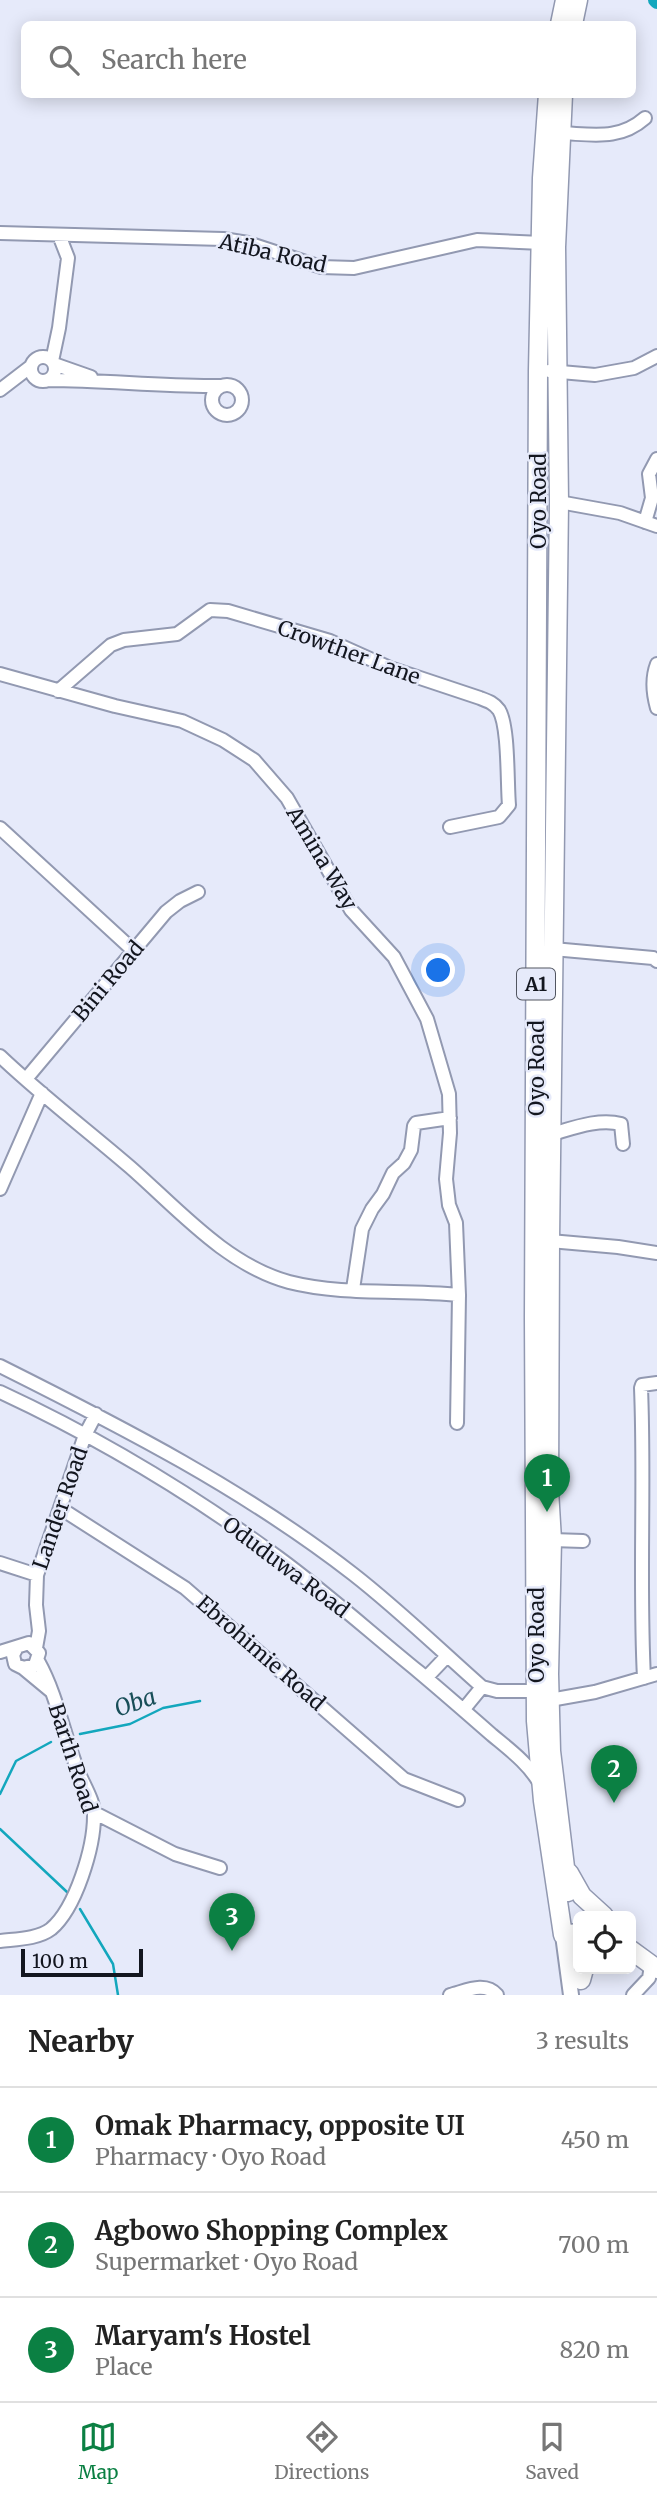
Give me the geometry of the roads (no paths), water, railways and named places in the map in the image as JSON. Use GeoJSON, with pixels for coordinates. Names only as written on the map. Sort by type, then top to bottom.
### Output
{"type":"FeatureCollection","features":[{"type":"Feature","properties":{"kind":"highway"},"geometry":{"type":"LineString","coordinates":[[560,21],[565,0]]}},
{"type":"Feature","properties":{"kind":"highway"},"geometry":{"type":"LineString","coordinates":[[574,21],[578,0]]}},
{"type":"Feature","properties":{"kind":"highway","name":"Oyo Road"},"geometry":{"type":"LineString","coordinates":[[555,98],[559,133],[547,371],[559,502],[550,1241],[542,1355],[552,1539],[543,1696],[540,1698],[545,1725],[550,1729],[541,1784],[553,1873],[572,1929]]}},
{"type":"Feature","properties":{"kind":"highway","name":"Oyo Road"},"geometry":{"type":"LineString","coordinates":[[555,98],[542,178],[547,371],[543,1696],[545,1751],[562,1851]]}},
{"type":"Feature","properties":{"kind":"highway","name":"A1"},"geometry":{"type":"LineString","coordinates":[[562,1851],[575,1886],[598,1911]]}},
{"type":"Feature","properties":{"kind":"highway","name":"A1"},"geometry":{"type":"LineString","coordinates":[[562,1851],[572,1929]]}},
{"type":"Feature","properties":{"kind":"highway"},"geometry":{"type":"LineString","coordinates":[[636,1948],[656,1965]]}},
{"type":"Feature","properties":{"kind":"main road","name":"A1"},"geometry":{"type":"LineString","coordinates":[[572,1929],[579,1981]]}},
{"type":"Feature","properties":{"kind":"street"},"geometry":{"type":"LineString","coordinates":[[559,133],[619,134],[633,128],[645,118]]}},
{"type":"Feature","properties":{"kind":"street","name":"Atiba Road"},"geometry":{"type":"LineString","coordinates":[[0,233],[223,239],[248,243],[321,267],[354,268],[477,240],[542,243]]}},
{"type":"Feature","properties":{"kind":"street"},"geometry":{"type":"LineString","coordinates":[[59,235],[68,258]]}},
{"type":"Feature","properties":{"kind":"street"},"geometry":{"type":"LineString","coordinates":[[44,381],[55,370],[53,362],[68,258],[82,235]]}},
{"type":"Feature","properties":{"kind":"street"},"geometry":{"type":"LineString","coordinates":[[44,381],[32,376],[33,363],[59,328]]}},
{"type":"Feature","properties":{"kind":"street"},"geometry":{"type":"LineString","coordinates":[[547,371],[595,375],[634,368],[657,356]]}},
{"type":"Feature","properties":{"kind":"street"},"geometry":{"type":"LineString","coordinates":[[4,387],[41,357],[97,380]]}},
{"type":"Feature","properties":{"kind":"street"},"geometry":{"type":"LineString","coordinates":[[4,387],[44,381],[97,380],[173,387],[220,386]]}},
{"type":"Feature","properties":{"kind":"street"},"geometry":{"type":"LineString","coordinates":[[559,502],[620,513],[651,524],[653,498],[649,474],[657,459]]}},
{"type":"Feature","properties":{"kind":"street","name":"Crowther Lane"},"geometry":{"type":"LineString","coordinates":[[58,691],[111,645],[124,640],[177,634],[210,610],[228,611],[330,640],[390,667],[480,698],[492,703],[499,710],[504,730],[509,805],[499,817],[450,827]]}},
{"type":"Feature","properties":{"kind":"street"},"geometry":{"type":"LineString","coordinates":[[657,664],[654,670],[654,697],[657,708]]}},
{"type":"Feature","properties":{"kind":"street","name":"Amina Way"},"geometry":{"type":"LineString","coordinates":[[0,674],[182,722],[223,740],[254,760],[287,798],[351,910],[394,957],[428,1019],[449,1094],[446,1179],[449,1205],[456,1223],[459,1295],[457,1423]]}},
{"type":"Feature","properties":{"kind":"street"},"geometry":{"type":"LineString","coordinates":[[0,828],[134,951]]}},
{"type":"Feature","properties":{"kind":"street","name":"Bini Road"},"geometry":{"type":"LineString","coordinates":[[26,1079],[166,912],[198,892]]}},
{"type":"Feature","properties":{"kind":"street"},"geometry":{"type":"LineString","coordinates":[[553,949],[653,958],[657,961]]}},
{"type":"Feature","properties":{"kind":"street"},"geometry":{"type":"LineString","coordinates":[[0,1056],[227,1251],[255,1269],[289,1282],[315,1287],[459,1295]]}},
{"type":"Feature","properties":{"kind":"street"},"geometry":{"type":"LineString","coordinates":[[0,1189],[42,1093]]}},
{"type":"Feature","properties":{"kind":"street"},"geometry":{"type":"LineString","coordinates":[[353,1289],[362,1228],[393,1173],[404,1163],[411,1150],[414,1126],[416,1123],[450,1118]]}},
{"type":"Feature","properties":{"kind":"street"},"geometry":{"type":"LineString","coordinates":[[551,1134],[614,1122],[621,1124],[623,1144]]}},
{"type":"Feature","properties":{"kind":"street"},"geometry":{"type":"LineString","coordinates":[[550,1241],[657,1253]]}},
{"type":"Feature","properties":{"kind":"street","name":"Oduduwa Road"},"geometry":{"type":"LineString","coordinates":[[0,1366],[96,1414],[222,1485],[299,1535],[354,1575],[482,1687]]}},
{"type":"Feature","properties":{"kind":"street"},"geometry":{"type":"LineString","coordinates":[[464,1709],[482,1687],[543,1696],[595,1692],[651,1676],[642,1629],[641,1388],[642,1385],[657,1383]]}},
{"type":"Feature","properties":{"kind":"street","name":"Oduduwa Road"},"geometry":{"type":"LineString","coordinates":[[0,1392],[85,1435],[208,1508],[279,1558],[464,1709],[531,1770],[541,1784]]}},
{"type":"Feature","properties":{"kind":"street","name":"Lander Road"},"geometry":{"type":"LineString","coordinates":[[37,1655],[37,1575],[85,1435],[96,1414]]}},
{"type":"Feature","properties":{"kind":"street","name":"Ebrohimie Road"},"geometry":{"type":"LineString","coordinates":[[60,1508],[185,1588],[404,1779],[458,1800]]}},
{"type":"Feature","properties":{"kind":"street"},"geometry":{"type":"LineString","coordinates":[[552,1539],[583,1541]]}},
{"type":"Feature","properties":{"kind":"street"},"geometry":{"type":"LineString","coordinates":[[0,1563],[37,1575]]}},
{"type":"Feature","properties":{"kind":"street","name":"Lander Road"},"geometry":{"type":"LineString","coordinates":[[18,1645],[29,1633],[36,1605]]}},
{"type":"Feature","properties":{"kind":"street"},"geometry":{"type":"LineString","coordinates":[[0,1652],[29,1643],[37,1655],[31,1668],[0,1660]]}},
{"type":"Feature","properties":{"kind":"street"},"geometry":{"type":"LineString","coordinates":[[18,1645],[13,1655],[19,1666]]}},
{"type":"Feature","properties":{"kind":"street","name":"Barth Road"},"geometry":{"type":"LineString","coordinates":[[0,1941],[36,1936],[51,1929],[57,1921],[78,1888],[89,1853],[95,1813],[77,1770],[48,1678],[37,1655]]}},
{"type":"Feature","properties":{"kind":"street"},"geometry":{"type":"LineString","coordinates":[[426,1678],[447,1656]]}},
{"type":"Feature","properties":{"kind":"street","name":"Barth Road"},"geometry":{"type":"LineString","coordinates":[[19,1666],[52,1692]]}},
{"type":"Feature","properties":{"kind":"street"},"geometry":{"type":"LineString","coordinates":[[95,1813],[175,1854],[220,1868]]}},
{"type":"Feature","properties":{"kind":"street"},"geometry":{"type":"LineString","coordinates":[[633,1995],[649,1978],[656,1965]]}},
{"type":"Feature","properties":{"kind":"street"},"geometry":{"type":"LineString","coordinates":[[450,1995],[483,1987],[497,1995]]}},
{"type":"Feature","properties":{"kind":"waterway","name":"Oba"},"geometry":{"type":"LineString","coordinates":[[80,1734],[130,1724],[163,1708],[200,1701]]}},
{"type":"Feature","properties":{"kind":"waterway","name":"Oba"},"geometry":{"type":"LineString","coordinates":[[0,1794],[16,1761],[51,1742]]}},
{"type":"Feature","properties":{"kind":"waterway"},"geometry":{"type":"LineString","coordinates":[[0,1829],[67,1892]]}},
{"type":"Feature","properties":{"kind":"waterway"},"geometry":{"type":"LineString","coordinates":[[80,1909],[113,1964],[118,1995]]}},
{"type":"Feature","properties":{"kind":"place","name":"Omak Pharmacy, opposite UI"},"geometry":{"type":"Point","coordinates":[547,1512]}},
{"type":"Feature","properties":{"kind":"place","name":"Agbowo Shopping Complex"},"geometry":{"type":"Point","coordinates":[614,1803]}},
{"type":"Feature","properties":{"kind":"place","name":"Maryam's Hostel"},"geometry":{"type":"Point","coordinates":[232,1951]}}]}
